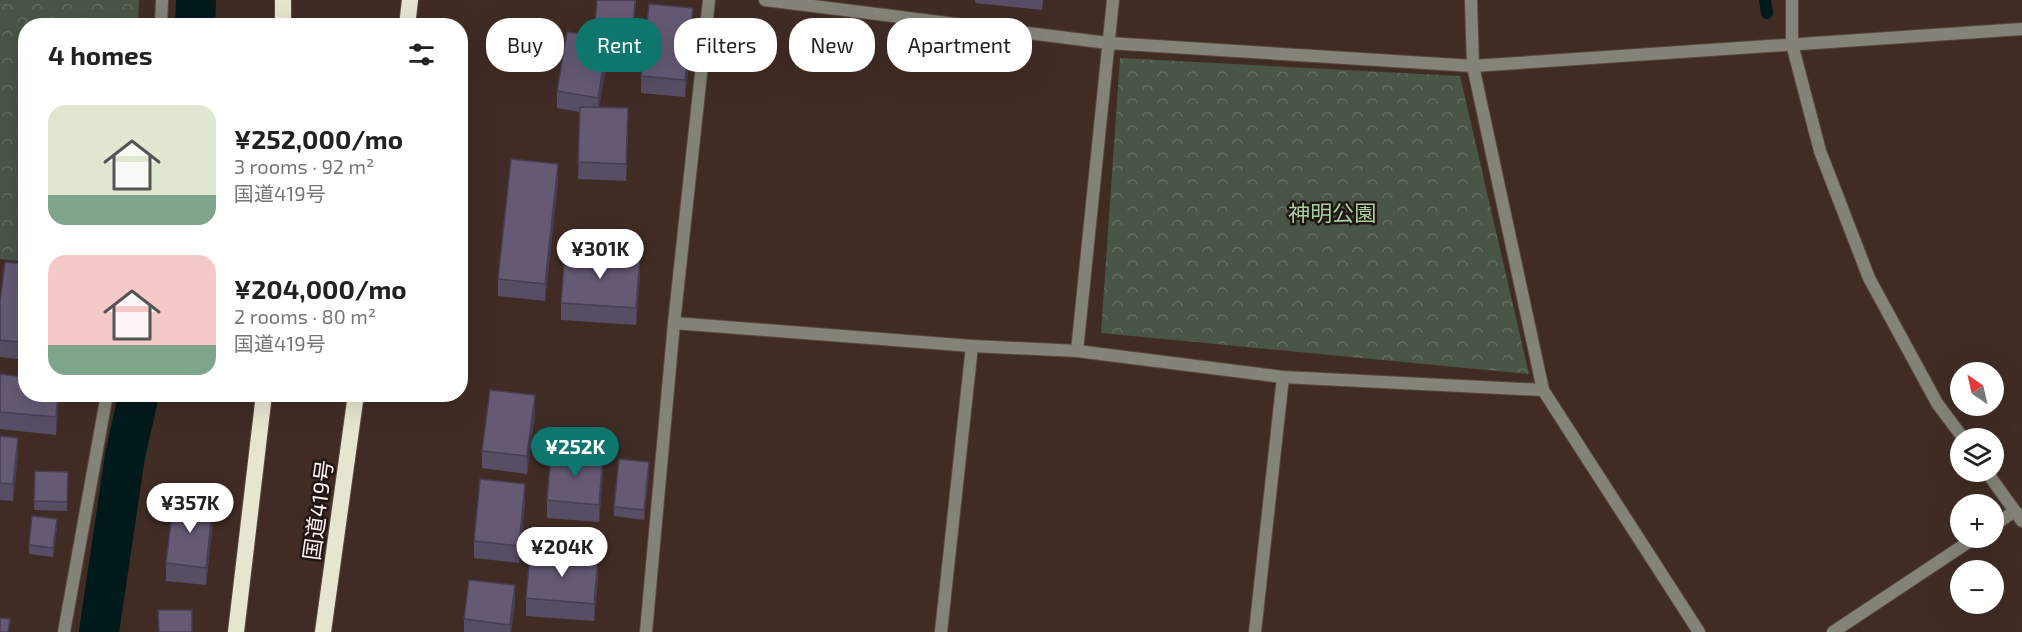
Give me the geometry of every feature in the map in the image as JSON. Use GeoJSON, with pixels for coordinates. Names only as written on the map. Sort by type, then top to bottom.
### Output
{"type":"FeatureCollection","features":[{"type":"Feature","properties":{"kind":"highway"},"geometry":{"type":"LineString","coordinates":[[283,0],[283,18]]}},
{"type":"Feature","properties":{"kind":"highway"},"geometry":{"type":"LineString","coordinates":[[407,18],[410,0]]}},
{"type":"Feature","properties":{"kind":"highway"},"geometry":{"type":"LineString","coordinates":[[236,632],[263,402]]}},
{"type":"Feature","properties":{"kind":"highway","name":"国道419号"},"geometry":{"type":"LineString","coordinates":[[323,632],[355,402]]}},
{"type":"Feature","properties":{"kind":"street"},"geometry":{"type":"LineString","coordinates":[[161,18],[162,0]]}},
{"type":"Feature","properties":{"kind":"street"},"geometry":{"type":"LineString","coordinates":[[646,632],[674,323],[709,0]]}},
{"type":"Feature","properties":{"kind":"street"},"geometry":{"type":"LineString","coordinates":[[765,0],[1108,43],[1473,66],[2022,29]]}},
{"type":"Feature","properties":{"kind":"street"},"geometry":{"type":"LineString","coordinates":[[1077,351],[1113,0]]}},
{"type":"Feature","properties":{"kind":"street"},"geometry":{"type":"LineString","coordinates":[[1471,0],[1473,66],[1544,390],[1699,632]]}},
{"type":"Feature","properties":{"kind":"street"},"geometry":{"type":"LineString","coordinates":[[1792,0],[1792,44],[1820,151],[1869,278],[1937,403],[1956,428]]}},
{"type":"Feature","properties":{"kind":"street"},"geometry":{"type":"LineString","coordinates":[[674,323],[972,346],[1077,351],[1283,377],[1544,390]]}},
{"type":"Feature","properties":{"kind":"street"},"geometry":{"type":"LineString","coordinates":[[941,632],[972,346]]}},
{"type":"Feature","properties":{"kind":"street"},"geometry":{"type":"LineString","coordinates":[[1255,632],[1283,377]]}},
{"type":"Feature","properties":{"kind":"street"},"geometry":{"type":"LineString","coordinates":[[64,632],[106,402]]}},
{"type":"Feature","properties":{"kind":"street"},"geometry":{"type":"LineString","coordinates":[[1994,482],[2018,516]]}},
{"type":"Feature","properties":{"kind":"street"},"geometry":{"type":"LineString","coordinates":[[1833,632],[1959,548]]}},
{"type":"Feature","properties":{"kind":"green space"},"geometry":{"type":"Polygon","coordinates":[[[0,0],[139,0],[138,18],[18,18],[18,261],[0,259],[0,0]]]}},
{"type":"Feature","properties":{"kind":"green space","name":"神明公園"},"geometry":{"type":"Polygon","coordinates":[[[1120,58],[1460,76],[1529,374],[1101,333],[1120,58]]]}},
{"type":"Feature","properties":{"kind":"building"},"geometry":{"type":"Polygon","coordinates":[[[597,0],[635,0],[634,18],[596,18],[597,0]]]}},
{"type":"Feature","properties":{"kind":"building"},"geometry":{"type":"Polygon","coordinates":[[[649,4],[693,8],[692,18],[674,18],[674,72],[686,72],[685,80],[641,76],[641,72],[662,72],[662,18],[647,18],[649,4]]]}},
{"type":"Feature","properties":{"kind":"building"},"geometry":{"type":"Polygon","coordinates":[[[567,32],[576,33],[576,72],[602,72],[598,98],[557,91],[560,72],[564,72],[567,32]]]}},
{"type":"Feature","properties":{"kind":"building"},"geometry":{"type":"Polygon","coordinates":[[[580,107],[628,108],[626,164],[578,162],[580,107]]]}},
{"type":"Feature","properties":{"kind":"building"},"geometry":{"type":"Polygon","coordinates":[[[511,159],[558,164],[545,284],[498,279],[511,159]]]}},
{"type":"Feature","properties":{"kind":"building"},"geometry":{"type":"Polygon","coordinates":[[[565,252],[640,257],[636,308],[561,303],[565,252]]]}},
{"type":"Feature","properties":{"kind":"building"},"geometry":{"type":"Polygon","coordinates":[[[5,262],[18,263],[18,342],[0,340],[0,302],[5,262]]]}},
{"type":"Feature","properties":{"kind":"building"},"geometry":{"type":"Polygon","coordinates":[[[0,374],[18,376],[18,402],[57,402],[56,417],[0,412],[0,374]]]}},
{"type":"Feature","properties":{"kind":"building"},"geometry":{"type":"Polygon","coordinates":[[[490,390],[535,395],[527,456],[482,451],[490,390]]]}},
{"type":"Feature","properties":{"kind":"building"},"geometry":{"type":"Polygon","coordinates":[[[0,436],[18,438],[13,484],[0,483],[0,436]]]}},
{"type":"Feature","properties":{"kind":"building"},"geometry":{"type":"Polygon","coordinates":[[[551,451],[603,455],[599,505],[547,500],[551,451]]]}},
{"type":"Feature","properties":{"kind":"building"},"geometry":{"type":"Polygon","coordinates":[[[619,459],[649,462],[644,510],[614,507],[619,459]]]}},
{"type":"Feature","properties":{"kind":"building"},"geometry":{"type":"Polygon","coordinates":[[[35,471],[68,472],[67,502],[34,501],[35,471]]]}},
{"type":"Feature","properties":{"kind":"building"},"geometry":{"type":"Polygon","coordinates":[[[480,479],[525,484],[519,546],[474,541],[480,479]]]}},
{"type":"Feature","properties":{"kind":"building"},"geometry":{"type":"Polygon","coordinates":[[[174,499],[213,504],[206,568],[166,563],[174,499]]]}},
{"type":"Feature","properties":{"kind":"building"},"geometry":{"type":"Polygon","coordinates":[[[32,516],[57,519],[53,548],[29,545],[32,516]]]}},
{"type":"Feature","properties":{"kind":"building"},"geometry":{"type":"Polygon","coordinates":[[[530,553],[598,559],[594,604],[526,598],[530,553]]]}},
{"type":"Feature","properties":{"kind":"building"},"geometry":{"type":"Polygon","coordinates":[[[469,580],[515,585],[510,625],[464,619],[469,580]]]}},
{"type":"Feature","properties":{"kind":"building"},"geometry":{"type":"Polygon","coordinates":[[[158,610],[192,610],[192,632],[159,632],[158,610]]]}},
{"type":"Feature","properties":{"kind":"building"},"geometry":{"type":"Polygon","coordinates":[[[0,618],[10,619],[8,632],[0,632],[0,618]]]}},
{"type":"Feature","properties":{"kind":"waterway"},"geometry":{"type":"LineString","coordinates":[[195,18],[196,0]]}},
{"type":"Feature","properties":{"kind":"waterway"},"geometry":{"type":"LineString","coordinates":[[1765,0],[1767,13]]}},
{"type":"Feature","properties":{"kind":"waterway"},"geometry":{"type":"LineString","coordinates":[[99,632],[125,456],[137,402]]}}]}
